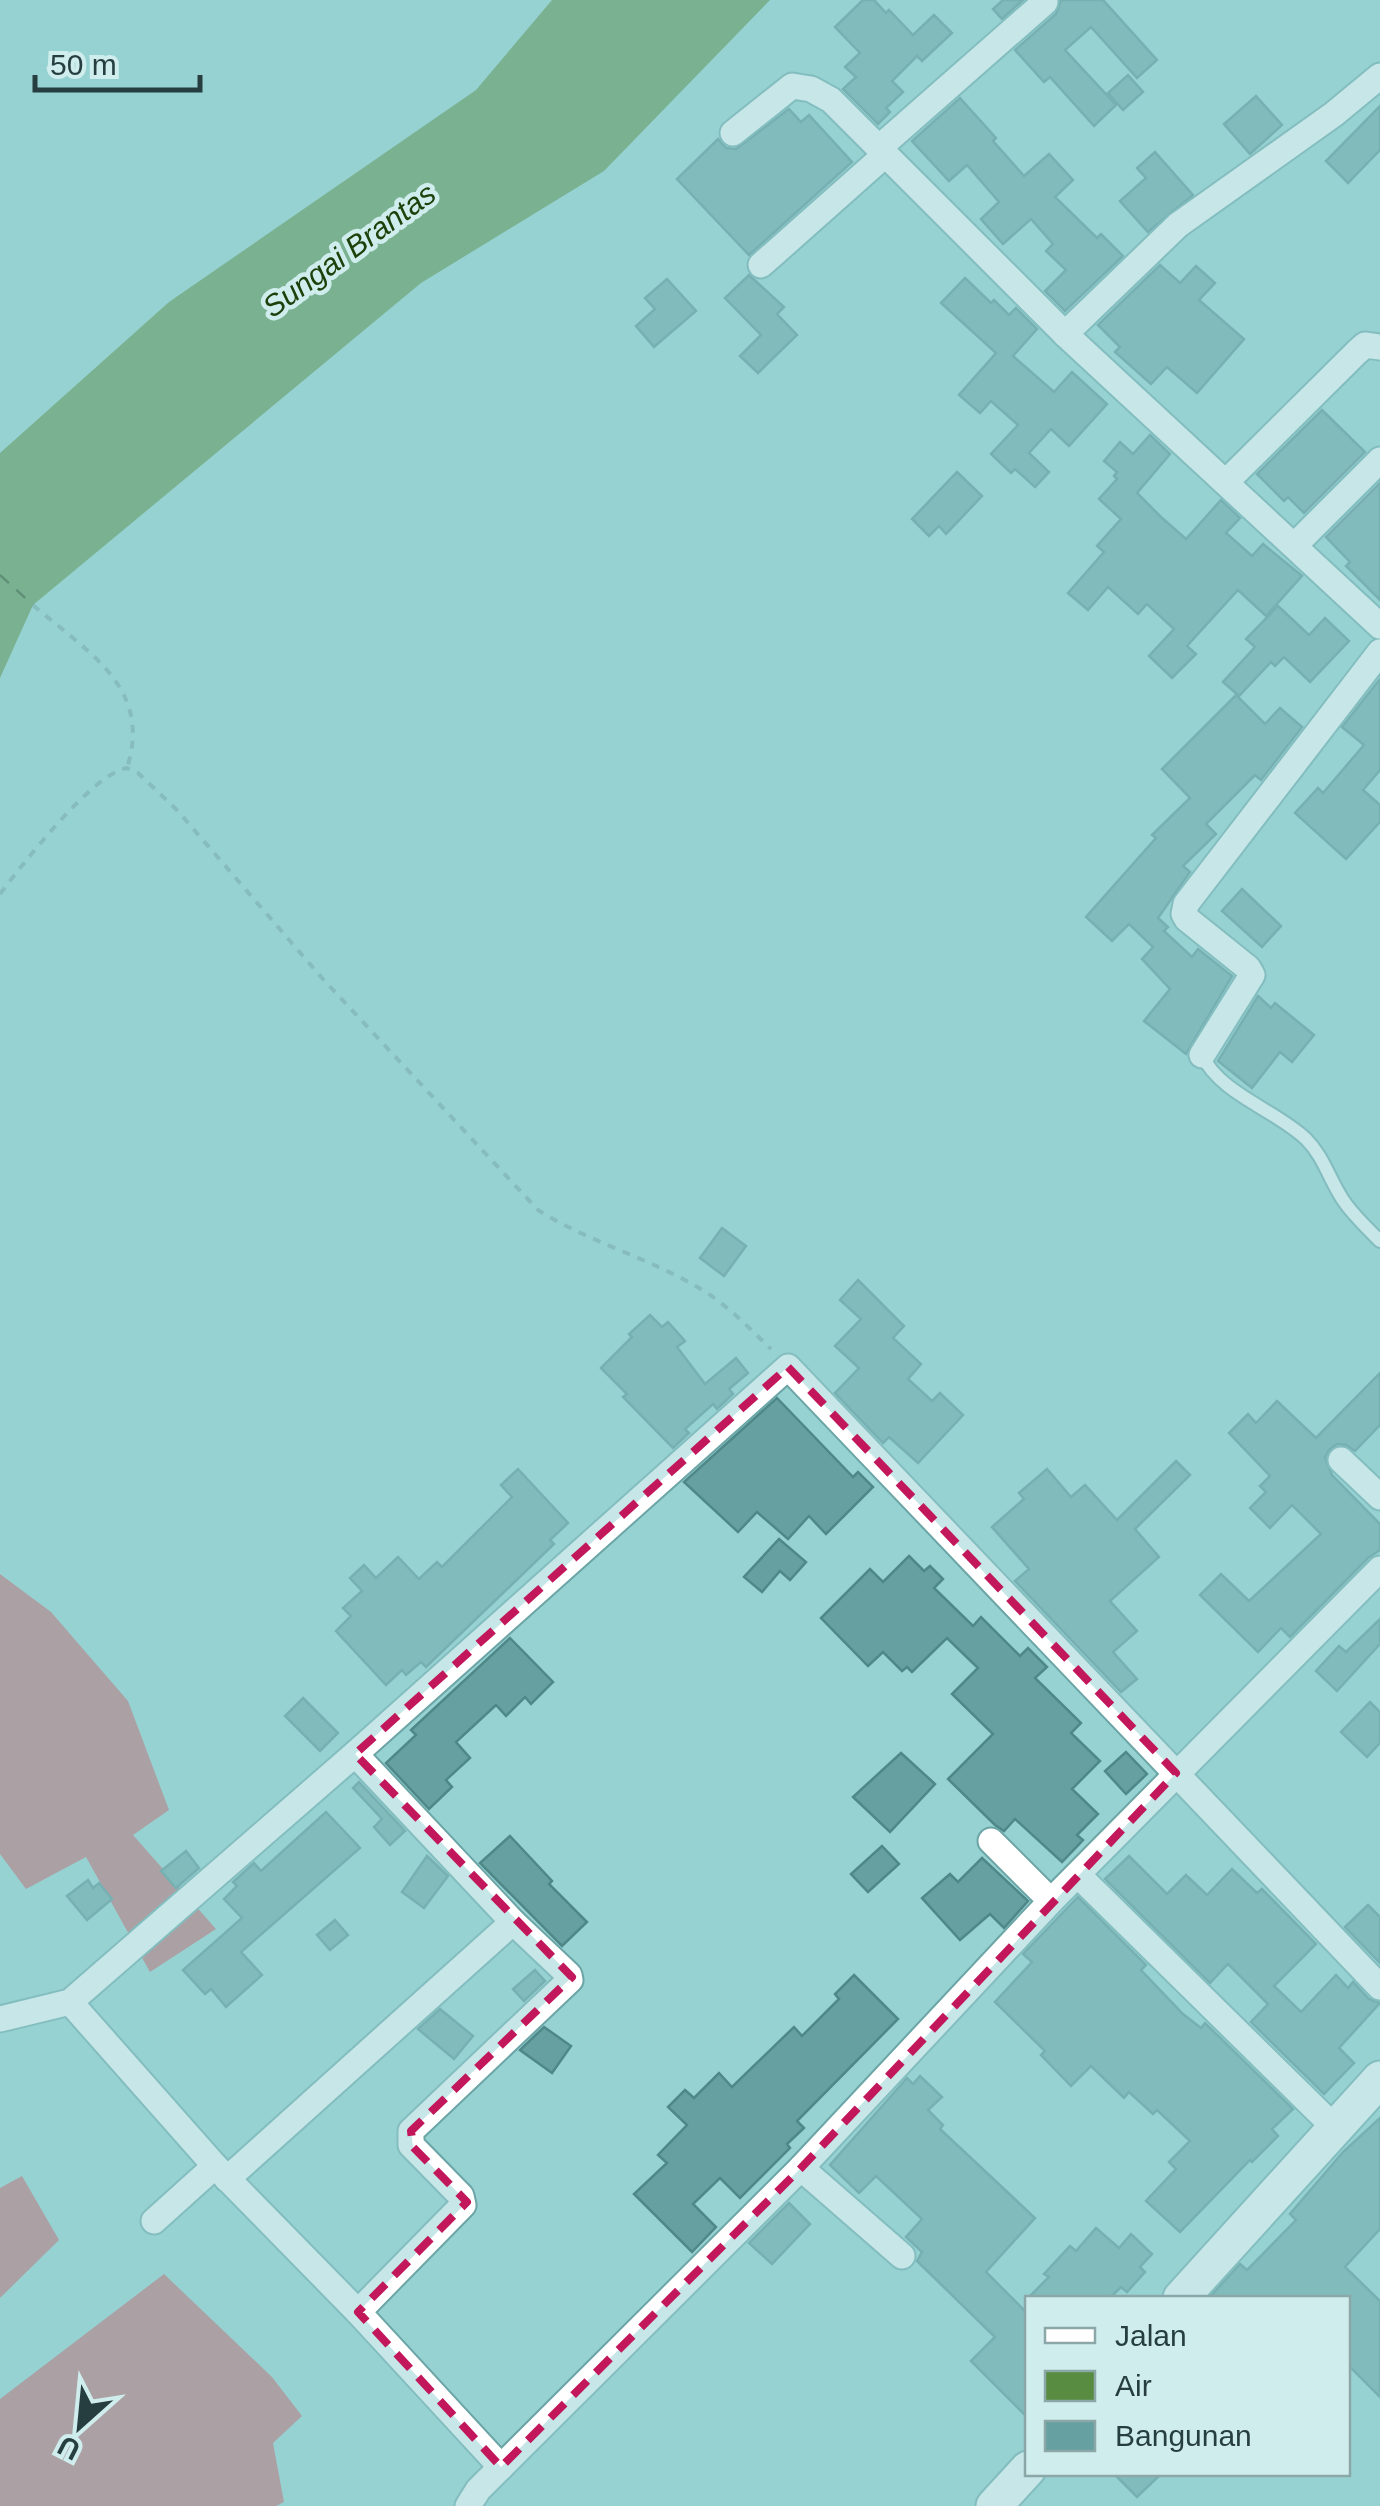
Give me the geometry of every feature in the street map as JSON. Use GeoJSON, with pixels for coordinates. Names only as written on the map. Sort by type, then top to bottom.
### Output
{"type":"FeatureCollection","features":[{"type":"Feature","properties":{"kind":"main road"},"geometry":{"type":"LineString","coordinates":[[1183,2296],[1380,2079]]}},
{"type":"Feature","properties":{"kind":"main road"},"geometry":{"type":"LineString","coordinates":[[994,2506],[1025,2471]]}},
{"type":"Feature","properties":{"kind":"street"},"geometry":{"type":"LineString","coordinates":[[761,265],[1045,2]]}},
{"type":"Feature","properties":{"kind":"street"},"geometry":{"type":"LineString","coordinates":[[1065,334],[1178,225],[1334,114],[1380,76]]}},
{"type":"Feature","properties":{"kind":"street"},"geometry":{"type":"LineString","coordinates":[[734,133],[784,90],[801,86],[831,100],[1065,334],[1380,626]]}},
{"type":"Feature","properties":{"kind":"street"},"geometry":{"type":"LineString","coordinates":[[1226,482],[1365,345],[1380,348]]}},
{"type":"Feature","properties":{"kind":"street"},"geometry":{"type":"LineString","coordinates":[[1294,546],[1380,460]]}},
{"type":"Feature","properties":{"kind":"street"},"geometry":{"type":"LineString","coordinates":[[1202,1056],[1252,974],[1187,919],[1186,904],[1380,652]]}},
{"type":"Feature","properties":{"kind":"street"},"geometry":{"type":"LineString","coordinates":[[0,2019],[70,2002],[788,1367],[1380,1988]]}},
{"type":"Feature","properties":{"kind":"street"},"geometry":{"type":"LineString","coordinates":[[1341,1460],[1380,1497]]}},
{"type":"Feature","properties":{"kind":"street"},"geometry":{"type":"LineString","coordinates":[[468,2506],[478,2490],[802,2168],[1051,1901],[1380,1568]]}},
{"type":"Feature","properties":{"kind":"street"},"geometry":{"type":"LineString","coordinates":[[354,1754],[513,1922],[570,1975],[570,1980],[412,2131],[411,2145],[461,2196],[463,2204],[358,2312]]}},
{"type":"Feature","properties":{"kind":"street"},"geometry":{"type":"LineString","coordinates":[[991,1840],[1051,1901]]}},
{"type":"Feature","properties":{"kind":"street"},"geometry":{"type":"LineString","coordinates":[[1078,1875],[1335,2128]]}},
{"type":"Feature","properties":{"kind":"street"},"geometry":{"type":"LineString","coordinates":[[154,2221],[221,2172],[513,1922]]}},
{"type":"Feature","properties":{"kind":"street"},"geometry":{"type":"LineString","coordinates":[[70,2002],[221,2172],[358,2312],[501,2468]]}},
{"type":"Feature","properties":{"kind":"street"},"geometry":{"type":"LineString","coordinates":[[802,2168],[902,2256]]}},
{"type":"Feature","properties":{"kind":"lane"},"geometry":{"type":"LineString","coordinates":[[1202,1056],[1208,1067],[1228,1084],[1304,1137],[1322,1157],[1352,1212],[1380,1241]]}},
{"type":"Feature","properties":{"kind":"path"},"geometry":{"type":"LineString","coordinates":[[0,894],[41,840],[109,776],[127,768],[135,744],[133,711],[111,672],[33,605]]}},
{"type":"Feature","properties":{"kind":"path"},"geometry":{"type":"LineString","coordinates":[[127,768],[138,773],[177,810],[322,978],[538,1210],[570,1230],[711,1296],[742,1320],[788,1367]]}},
{"type":"Feature","properties":{"kind":"highlighted area"},"geometry":{"type":"Polygon","coordinates":[[[788,1367],[1176,1773],[801,2168],[501,2467],[358,2312],[467,2202],[413,2147],[411,2131],[572,1977],[355,1754],[788,1367]]]}},
{"type":"Feature","properties":{"kind":"shaded area"},"geometry":{"type":"Polygon","coordinates":[[[0,1574],[51,1612],[128,1701],[169,1810],[133,1835],[216,1929],[150,1972],[86,1857],[26,1889],[0,1854],[0,1574]]]}},
{"type":"Feature","properties":{"kind":"shaded area"},"geometry":{"type":"Polygon","coordinates":[[[22,2176],[59,2240],[0,2298],[0,2188],[22,2176]]]}},
{"type":"Feature","properties":{"kind":"shaded area"},"geometry":{"type":"Polygon","coordinates":[[[164,2274],[272,2377],[302,2416],[273,2443],[284,2502],[276,2506],[0,2506],[0,2399],[164,2274]]]}},
{"type":"Feature","properties":{"kind":"water","name":"Sungai Brantas"},"geometry":{"type":"Polygon","coordinates":[[[552,0],[770,0],[604,171],[421,283],[33,605],[0,678],[0,453],[169,302],[476,90],[552,0]]]}},
{"type":"Feature","properties":{"kind":"building"},"geometry":{"type":"Polygon","coordinates":[[[863,0],[874,0],[886,13],[889,10],[913,35],[934,15],[952,33],[922,61],[917,56],[892,81],[903,92],[886,108],[890,112],[878,124],[843,89],[856,77],[845,67],[860,53],[835,27],[863,0]]]}},
{"type":"Feature","properties":{"kind":"building"},"geometry":{"type":"Polygon","coordinates":[[[1003,0],[1023,0],[1002,19],[993,9],[1003,0]]]}},
{"type":"Feature","properties":{"kind":"building"},"geometry":{"type":"Polygon","coordinates":[[[1061,0],[1103,0],[1157,60],[1137,78],[1091,27],[1065,50],[1116,105],[1094,126],[1050,77],[1044,82],[1015,50],[1056,14],[1061,0]]]}},
{"type":"Feature","properties":{"kind":"building"},"geometry":{"type":"Polygon","coordinates":[[[1128,75],[1143,92],[1123,110],[1108,93],[1128,75]]]}},
{"type":"Feature","properties":{"kind":"building"},"geometry":{"type":"Polygon","coordinates":[[[1256,96],[1282,125],[1250,154],[1224,124],[1256,96]]]}},
{"type":"Feature","properties":{"kind":"building"},"geometry":{"type":"Polygon","coordinates":[[[960,98],[1024,176],[1049,154],[1073,180],[1055,197],[1097,238],[1101,234],[1123,256],[1065,311],[1045,291],[1066,270],[1046,251],[1053,244],[1031,219],[1003,244],[981,219],[999,202],[967,165],[949,181],[912,141],[960,98]]]}},
{"type":"Feature","properties":{"kind":"building"},"geometry":{"type":"Polygon","coordinates":[[[1380,106],[1380,150],[1348,183],[1326,161],[1380,106]]]}},
{"type":"Feature","properties":{"kind":"building"},"geometry":{"type":"Polygon","coordinates":[[[789,109],[801,122],[809,115],[852,162],[749,255],[677,179],[718,139],[726,148],[736,149],[789,109]]]}},
{"type":"Feature","properties":{"kind":"building"},"geometry":{"type":"Polygon","coordinates":[[[1155,152],[1193,195],[1148,232],[1120,201],[1146,178],[1137,168],[1155,152]]]}},
{"type":"Feature","properties":{"kind":"building"},"geometry":{"type":"Polygon","coordinates":[[[1160,265],[1180,283],[1196,266],[1215,283],[1199,300],[1244,339],[1197,393],[1167,367],[1151,384],[1115,352],[1120,347],[1098,325],[1160,265]]]}},
{"type":"Feature","properties":{"kind":"building"},"geometry":{"type":"Polygon","coordinates":[[[749,275],[784,307],[777,314],[797,335],[758,373],[740,356],[761,335],[725,298],[749,275]]]}},
{"type":"Feature","properties":{"kind":"building"},"geometry":{"type":"Polygon","coordinates":[[[965,278],[991,303],[994,300],[1009,315],[1016,308],[1037,329],[1013,356],[1054,392],[1072,372],[1107,404],[1069,446],[1051,429],[1029,453],[1049,472],[1035,487],[1015,469],[1011,473],[991,454],[1018,425],[991,401],[980,413],[959,395],[996,353],[941,303],[965,278]]]}},
{"type":"Feature","properties":{"kind":"building"},"geometry":{"type":"Polygon","coordinates":[[[667,279],[696,311],[654,347],[636,326],[655,309],[645,298],[667,279]]]}},
{"type":"Feature","properties":{"kind":"building"},"geometry":{"type":"Polygon","coordinates":[[[1322,410],[1365,452],[1304,513],[1288,497],[1284,501],[1257,474],[1322,410]]]}},
{"type":"Feature","properties":{"kind":"building"},"geometry":{"type":"Polygon","coordinates":[[[1150,435],[1170,454],[1137,493],[1161,517],[1186,539],[1221,500],[1240,518],[1226,533],[1252,556],[1263,544],[1302,576],[1266,616],[1238,590],[1187,646],[1196,654],[1172,678],[1149,656],[1174,629],[1147,604],[1138,614],[1108,587],[1088,610],[1068,593],[1104,552],[1097,546],[1121,519],[1099,499],[1117,479],[1117,472],[1104,461],[1120,442],[1133,454],[1150,435]]]}},
{"type":"Feature","properties":{"kind":"building"},"geometry":{"type":"Polygon","coordinates":[[[957,472],[982,496],[946,534],[939,526],[929,536],[912,519],[957,472]]]}},
{"type":"Feature","properties":{"kind":"building"},"geometry":{"type":"Polygon","coordinates":[[[1380,483],[1380,600],[1346,566],[1350,562],[1326,537],[1380,483]]]}},
{"type":"Feature","properties":{"kind":"building"},"geometry":{"type":"Polygon","coordinates":[[[1278,606],[1309,635],[1325,618],[1349,641],[1310,682],[1284,657],[1275,666],[1271,662],[1239,696],[1223,682],[1255,647],[1246,639],[1278,606]]]}},
{"type":"Feature","properties":{"kind":"building"},"geometry":{"type":"Polygon","coordinates":[[[1380,679],[1380,770],[1363,790],[1380,805],[1380,822],[1346,859],[1295,813],[1318,788],[1323,793],[1364,745],[1342,727],[1380,679]]]}},
{"type":"Feature","properties":{"kind":"building"},"geometry":{"type":"Polygon","coordinates":[[[1236,695],[1265,724],[1280,708],[1302,727],[1261,780],[1255,775],[1206,824],[1216,834],[1183,866],[1190,872],[1158,918],[1168,927],[1164,931],[1192,957],[1198,949],[1232,976],[1186,1054],[1144,1021],[1170,989],[1142,959],[1153,947],[1129,924],[1112,941],[1086,917],[1156,838],[1152,835],[1190,798],[1162,769],[1236,695]]]}},
{"type":"Feature","properties":{"kind":"building"},"geometry":{"type":"Polygon","coordinates":[[[1242,889],[1281,926],[1262,947],[1222,911],[1242,889]]]}},
{"type":"Feature","properties":{"kind":"building"},"geometry":{"type":"Polygon","coordinates":[[[1258,996],[1271,1008],[1275,1003],[1314,1035],[1292,1062],[1280,1052],[1252,1088],[1218,1061],[1258,996]]]}},
{"type":"Feature","properties":{"kind":"building"},"geometry":{"type":"Polygon","coordinates":[[[722,1228],[746,1246],[724,1276],[700,1258],[722,1228]]]}},
{"type":"Feature","properties":{"kind":"building"},"geometry":{"type":"Polygon","coordinates":[[[858,1280],[904,1326],[893,1338],[921,1364],[908,1379],[932,1401],[940,1393],[963,1415],[918,1463],[889,1437],[883,1443],[835,1393],[859,1368],[835,1346],[861,1319],[840,1300],[858,1280]]]}},
{"type":"Feature","properties":{"kind":"building"},"geometry":{"type":"Polygon","coordinates":[[[650,1315],[662,1327],[668,1322],[685,1341],[677,1347],[705,1384],[736,1358],[748,1373],[729,1389],[733,1394],[717,1409],[713,1404],[685,1429],[689,1433],[673,1448],[623,1397],[627,1394],[601,1368],[650,1315]]]}},
{"type":"Feature","properties":{"kind":"building"},"geometry":{"type":"Polygon","coordinates":[[[1380,1373],[1380,1425],[1355,1451],[1337,1444],[1325,1457],[1332,1475],[1380,1524],[1380,1550],[1290,1637],[1281,1628],[1258,1652],[1200,1595],[1221,1574],[1249,1601],[1321,1534],[1292,1505],[1270,1528],[1250,1508],[1266,1492],[1260,1486],[1270,1476],[1229,1433],[1248,1414],[1256,1423],[1277,1401],[1316,1438],[1380,1373]]]}},
{"type":"Feature","properties":{"kind":"building"},"geometry":{"type":"Polygon","coordinates":[[[777,1398],[853,1477],[858,1472],[873,1487],[826,1534],[809,1516],[788,1539],[757,1512],[738,1532],[684,1482],[777,1398]]]}},
{"type":"Feature","properties":{"kind":"building"},"geometry":{"type":"Polygon","coordinates":[[[1176,1461],[1190,1475],[1135,1529],[1159,1557],[1110,1601],[1137,1631],[1113,1652],[1137,1679],[1121,1692],[1015,1581],[1029,1569],[992,1527],[1024,1499],[1019,1493],[1047,1469],[1071,1497],[1085,1485],[1117,1520],[1176,1461]]]}},
{"type":"Feature","properties":{"kind":"building"},"geometry":{"type":"Polygon","coordinates":[[[518,1469],[568,1523],[550,1540],[554,1544],[426,1667],[421,1662],[406,1675],[402,1670],[386,1685],[336,1631],[351,1616],[343,1608],[362,1591],[350,1578],[364,1565],[376,1578],[398,1557],[419,1579],[437,1562],[442,1567],[512,1497],[501,1485],[518,1469]]]}},
{"type":"Feature","properties":{"kind":"building"},"geometry":{"type":"Polygon","coordinates":[[[779,1539],[806,1562],[790,1580],[780,1571],[762,1592],[744,1577],[779,1539]]]}},
{"type":"Feature","properties":{"kind":"building"},"geometry":{"type":"Polygon","coordinates":[[[909,1556],[924,1571],[930,1566],[943,1579],[934,1588],[973,1626],[981,1617],[1020,1656],[1028,1648],[1047,1667],[1035,1678],[1081,1723],[1071,1733],[1100,1761],[1072,1789],[1098,1814],[1077,1835],[1083,1840],[1062,1862],[1015,1819],[1004,1831],[995,1825],[948,1779],[993,1734],[952,1694],[978,1668],[947,1638],[912,1672],[907,1667],[902,1671],[883,1652],[868,1666],[821,1618],[870,1569],[883,1582],[909,1556]]]}},
{"type":"Feature","properties":{"kind":"building"},"geometry":{"type":"Polygon","coordinates":[[[1380,1619],[1380,1644],[1337,1691],[1316,1671],[1339,1646],[1346,1652],[1380,1619]]]}},
{"type":"Feature","properties":{"kind":"building"},"geometry":{"type":"Polygon","coordinates":[[[510,1638],[553,1682],[531,1704],[525,1697],[506,1716],[496,1705],[456,1742],[470,1758],[446,1780],[452,1787],[429,1809],[386,1763],[416,1735],[411,1730],[510,1638]]]}},
{"type":"Feature","properties":{"kind":"building"},"geometry":{"type":"Polygon","coordinates":[[[303,1698],[338,1733],[320,1751],[285,1716],[303,1698]]]}},
{"type":"Feature","properties":{"kind":"building"},"geometry":{"type":"Polygon","coordinates":[[[1370,1702],[1380,1712],[1380,1743],[1367,1757],[1341,1732],[1370,1702]]]}},
{"type":"Feature","properties":{"kind":"building"},"geometry":{"type":"Polygon","coordinates":[[[1126,1752],[1147,1774],[1126,1794],[1105,1771],[1126,1752]]]}},
{"type":"Feature","properties":{"kind":"building"},"geometry":{"type":"Polygon","coordinates":[[[901,1753],[935,1784],[890,1832],[853,1797],[901,1753]]]}},
{"type":"Feature","properties":{"kind":"building"},"geometry":{"type":"Polygon","coordinates":[[[359,1782],[405,1831],[390,1845],[374,1827],[382,1819],[353,1788],[359,1782]]]}},
{"type":"Feature","properties":{"kind":"building"},"geometry":{"type":"Polygon","coordinates":[[[326,1812],[360,1848],[241,1952],[262,1975],[226,2007],[211,1989],[205,1994],[183,1970],[242,1918],[224,1899],[237,1886],[233,1882],[254,1863],[261,1871],[326,1812]]]}},
{"type":"Feature","properties":{"kind":"building"},"geometry":{"type":"Polygon","coordinates":[[[510,1836],[587,1922],[562,1946],[480,1863],[510,1836]]]}},
{"type":"Feature","properties":{"kind":"building"},"geometry":{"type":"Polygon","coordinates":[[[882,1846],[899,1864],[868,1892],[851,1874],[882,1846]]]}},
{"type":"Feature","properties":{"kind":"building"},"geometry":{"type":"Polygon","coordinates":[[[186,1851],[199,1868],[176,1888],[161,1871],[186,1851]]]}},
{"type":"Feature","properties":{"kind":"building"},"geometry":{"type":"Polygon","coordinates":[[[427,1856],[448,1876],[424,1908],[402,1892],[427,1856]]]}},
{"type":"Feature","properties":{"kind":"building"},"geometry":{"type":"Polygon","coordinates":[[[1129,1856],[1167,1894],[1186,1875],[1207,1895],[1232,1869],[1257,1893],[1262,1889],[1316,1944],[1274,1986],[1301,2012],[1336,1975],[1348,1988],[1353,1982],[1369,1999],[1380,2003],[1339,2048],[1354,2063],[1324,2094],[1251,2022],[1268,2004],[1228,1964],[1210,1983],[1105,1879],[1129,1856]]]}},
{"type":"Feature","properties":{"kind":"building"},"geometry":{"type":"Polygon","coordinates":[[[982,1858],[1028,1901],[1004,1928],[990,1914],[960,1940],[922,1898],[950,1874],[958,1882],[982,1858]]]}},
{"type":"Feature","properties":{"kind":"building"},"geometry":{"type":"Polygon","coordinates":[[[88,1880],[93,1888],[99,1883],[112,1899],[87,1920],[67,1896],[88,1880]]]}},
{"type":"Feature","properties":{"kind":"building"},"geometry":{"type":"Polygon","coordinates":[[[1078,1897],[1146,1965],[1141,1970],[1183,2014],[1201,2028],[1205,2023],[1293,2109],[1272,2129],[1278,2136],[1180,2232],[1146,2201],[1176,2169],[1169,2162],[1190,2141],[1157,2110],[1153,2114],[1129,2092],[1124,2098],[1091,2066],[1071,2086],[1041,2055],[1045,2051],[995,2002],[1032,1962],[1023,1954],[1078,1897]]]}},
{"type":"Feature","properties":{"kind":"building"},"geometry":{"type":"Polygon","coordinates":[[[1368,1905],[1380,1917],[1380,1963],[1345,1927],[1368,1905]]]}},
{"type":"Feature","properties":{"kind":"building"},"geometry":{"type":"Polygon","coordinates":[[[335,1920],[348,1935],[330,1950],[317,1935],[335,1920]]]}},
{"type":"Feature","properties":{"kind":"building"},"geometry":{"type":"Polygon","coordinates":[[[535,1970],[545,1981],[524,2001],[513,1989],[535,1970]]]}},
{"type":"Feature","properties":{"kind":"building"},"geometry":{"type":"Polygon","coordinates":[[[854,1975],[898,2019],[797,2121],[804,2128],[787,2144],[790,2148],[740,2198],[720,2178],[693,2204],[716,2227],[692,2252],[634,2194],[667,2163],[658,2155],[687,2125],[668,2107],[685,2090],[694,2098],[719,2073],[732,2087],[794,2027],[802,2036],[839,1999],[835,1994],[854,1975]]]}},
{"type":"Feature","properties":{"kind":"building"},"geometry":{"type":"Polygon","coordinates":[[[440,2009],[473,2036],[454,2059],[418,2029],[440,2009]]]}},
{"type":"Feature","properties":{"kind":"building"},"geometry":{"type":"Polygon","coordinates":[[[544,2027],[571,2046],[552,2073],[520,2050],[544,2027]]]}},
{"type":"Feature","properties":{"kind":"building"},"geometry":{"type":"Polygon","coordinates":[[[920,2076],[942,2097],[928,2110],[943,2125],[940,2129],[1035,2218],[986,2272],[1025,2311],[1025,2415],[971,2361],[995,2337],[917,2261],[922,2252],[906,2237],[922,2219],[876,2176],[859,2193],[830,2165],[907,2078],[913,2084],[920,2076]]]}},
{"type":"Feature","properties":{"kind":"building"},"geometry":{"type":"Polygon","coordinates":[[[1380,2118],[1380,2229],[1345,2267],[1380,2301],[1380,2397],[1350,2367],[1350,2296],[1211,2296],[1240,2264],[1247,2270],[1296,2220],[1290,2214],[1343,2152],[1380,2118]]]}},
{"type":"Feature","properties":{"kind":"building"},"geometry":{"type":"Polygon","coordinates":[[[789,2203],[810,2224],[772,2264],[749,2243],[789,2203]]]}},
{"type":"Feature","properties":{"kind":"building"},"geometry":{"type":"Polygon","coordinates":[[[1096,2228],[1119,2248],[1131,2234],[1152,2254],[1140,2267],[1145,2272],[1127,2292],[1121,2287],[1112,2296],[1030,2296],[1070,2246],[1076,2251],[1096,2228]]]}},
{"type":"Feature","properties":{"kind":"building"},"geometry":{"type":"Polygon","coordinates":[[[1116,2476],[1159,2476],[1137,2497],[1116,2476]]]}},
{"type":"Feature","properties":{"kind":"ferry route"},"geometry":{"type":"LineString","coordinates":[[0,575],[33,605]]}}]}
